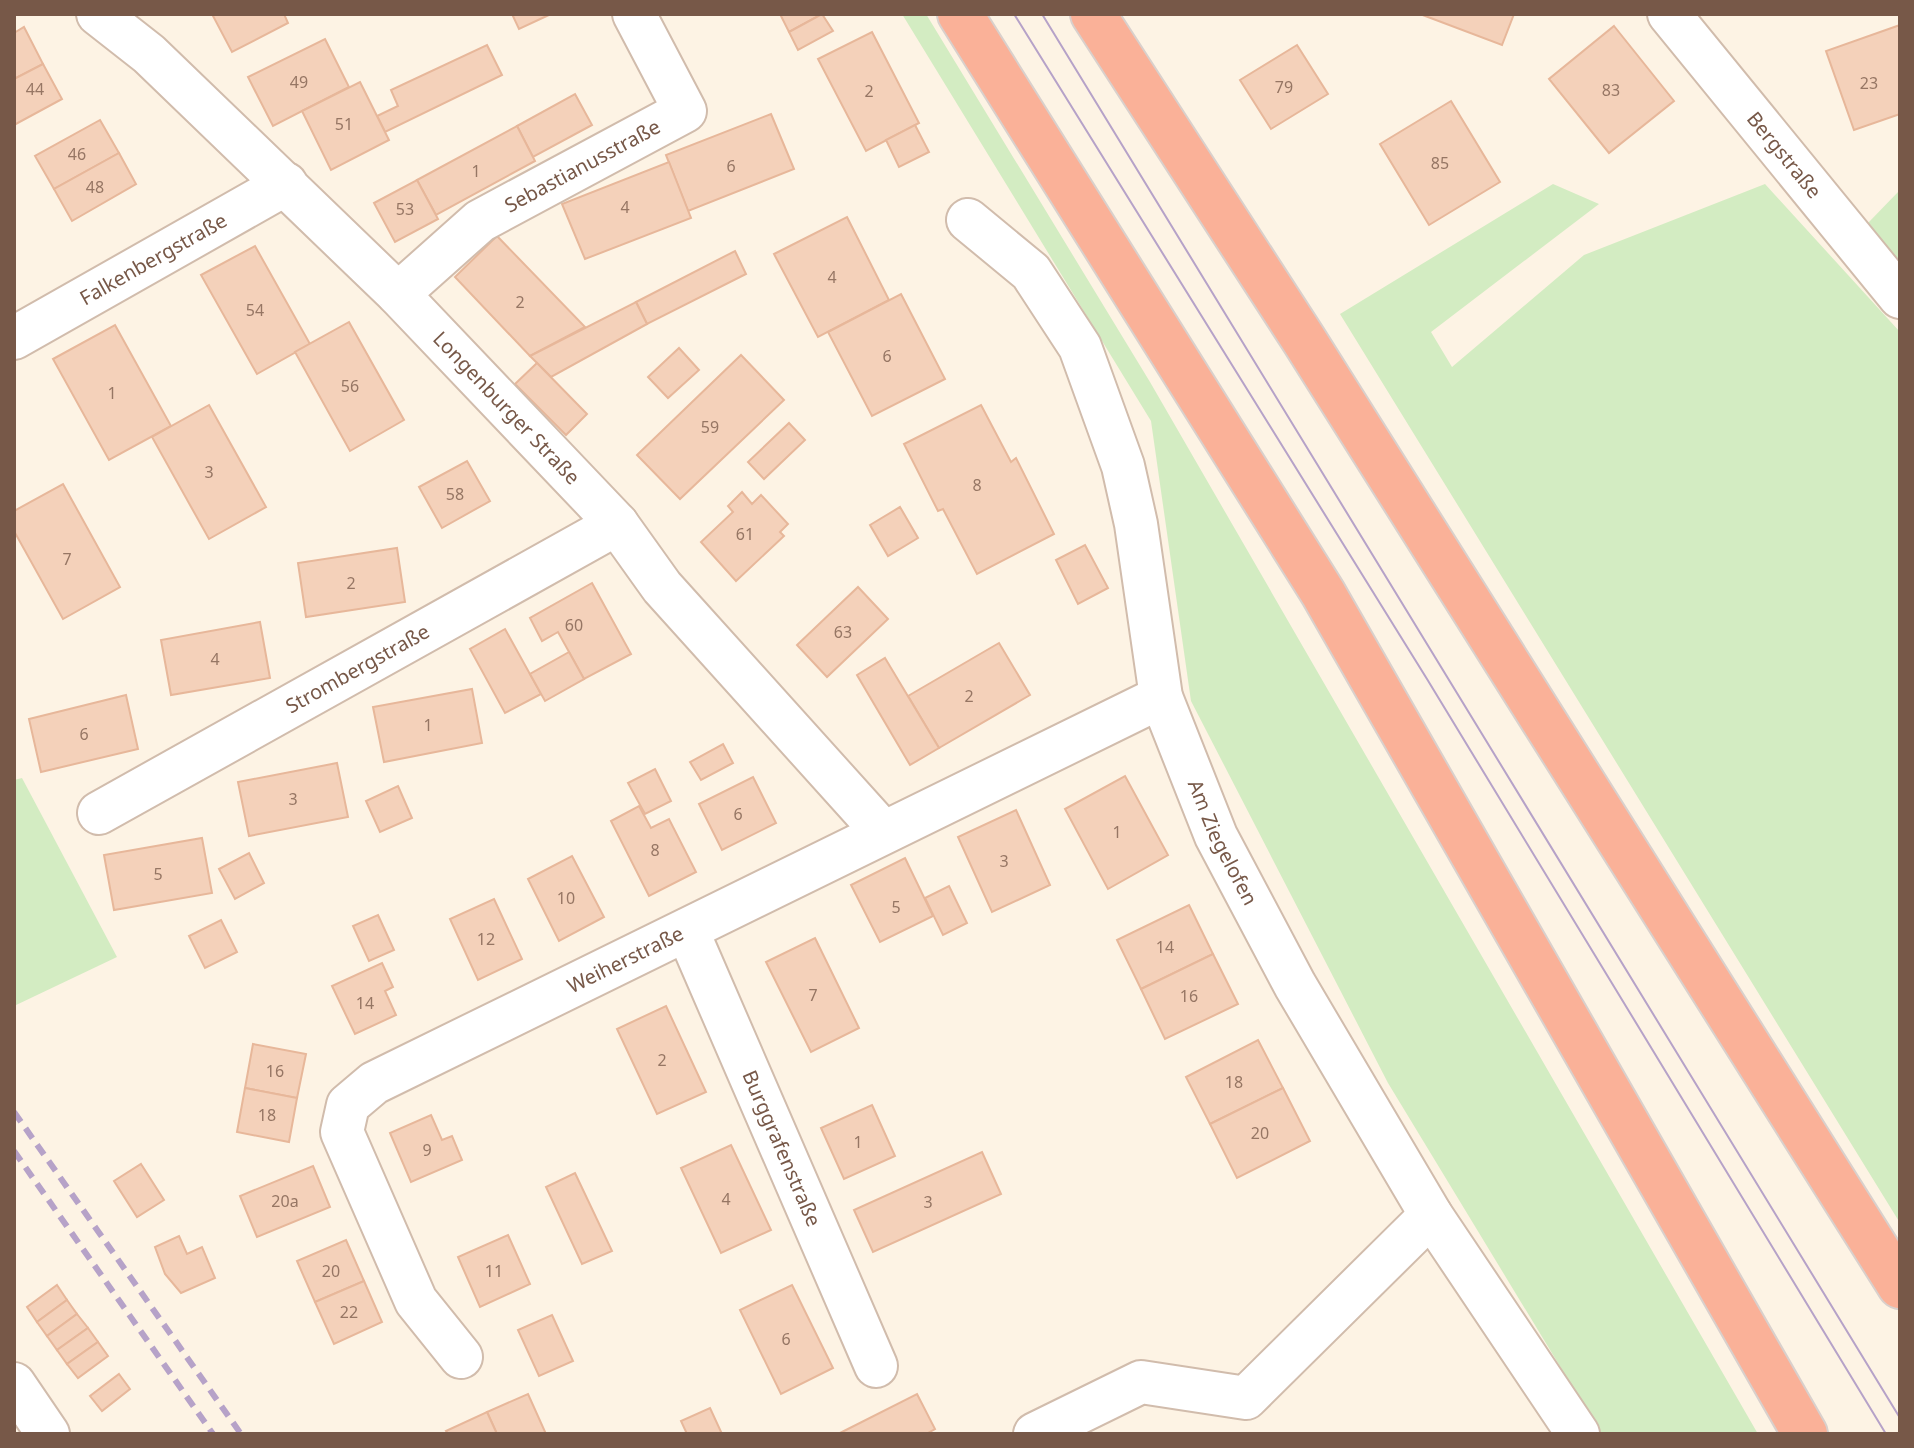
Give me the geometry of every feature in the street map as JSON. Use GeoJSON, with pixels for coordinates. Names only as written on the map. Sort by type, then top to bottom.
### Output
{"type":"FeatureCollection","features":[{"type":"Feature","properties":{"kind":"highway"},"geometry":{"type":"LineString","coordinates":[[960,14],[1323,593],[1805,1434]]}},
{"type":"Feature","properties":{"kind":"highway"},"geometry":{"type":"LineString","coordinates":[[1093,14],[1313,353],[1900,1286]]}},
{"type":"Feature","properties":{"kind":"street","name":"Longenburger Straße"},"geometry":{"type":"LineString","coordinates":[[98,14],[149,54],[398,294],[617,524],[662,587],[882,831]]}},
{"type":"Feature","properties":{"kind":"street","name":"Sebastianusstraße"},"geometry":{"type":"LineString","coordinates":[[398,294],[480,221],[685,111],[634,14]]}},
{"type":"Feature","properties":{"kind":"street","name":"Bergstraße"},"geometry":{"type":"LineString","coordinates":[[1669,14],[1900,297]]}},
{"type":"Feature","properties":{"kind":"street","name":"Falkenbergstraße"},"geometry":{"type":"LineString","coordinates":[[16,331],[286,184]]}},
{"type":"Feature","properties":{"kind":"street","name":"Am Ziegelofen"},"geometry":{"type":"LineString","coordinates":[[968,220],[1031,272],[1080,347],[1123,466],[1136,524],[1161,697],[1216,836],[1295,985],[1431,1215],[1578,1434]]}},
{"type":"Feature","properties":{"kind":"street","name":"Strombergstraße"},"geometry":{"type":"LineString","coordinates":[[99,813],[617,524]]}},
{"type":"Feature","properties":{"kind":"street","name":"Weiherstraße"},"geometry":{"type":"LineString","coordinates":[[461,1357],[416,1301],[342,1132],[348,1105],[374,1083],[882,831],[1161,697]]}},
{"type":"Feature","properties":{"kind":"street","name":"Burggrafenstraße"},"geometry":{"type":"LineString","coordinates":[[687,930],[876,1366]]}},
{"type":"Feature","properties":{"kind":"street"},"geometry":{"type":"LineString","coordinates":[[1035,1434],[1141,1382],[1246,1398],[1431,1215]]}},
{"type":"Feature","properties":{"kind":"street"},"geometry":{"type":"LineString","coordinates":[[14,1384],[48,1434]]}},
{"type":"Feature","properties":{"kind":"green space"},"geometry":{"type":"Polygon","coordinates":[[[902,14],[926,14],[1150,382],[1758,1434],[1601,1434],[1388,1083],[1191,701],[1151,421],[902,14]]]}},
{"type":"Feature","properties":{"kind":"green space"},"geometry":{"type":"Polygon","coordinates":[[[1553,184],[1599,204],[1431,332],[1452,367],[1584,255],[1765,184],[1900,332],[1900,1223],[1340,314],[1553,184]]]}},
{"type":"Feature","properties":{"kind":"green space"},"geometry":{"type":"Polygon","coordinates":[[[1900,190],[1900,264],[1868,223],[1900,190]]]}},
{"type":"Feature","properties":{"kind":"green space"},"geometry":{"type":"Polygon","coordinates":[[[22,778],[117,957],[14,1006],[14,780],[22,778]]]}},
{"type":"Feature","properties":{"kind":"building"},"geometry":{"type":"Polygon","coordinates":[[[212,14],[284,14],[288,23],[232,52],[212,14]]]}},
{"type":"Feature","properties":{"kind":"building"},"geometry":{"type":"Polygon","coordinates":[[[512,14],[551,14],[519,29],[512,14]]]}},
{"type":"Feature","properties":{"kind":"building"},"geometry":{"type":"Polygon","coordinates":[[[780,14],[822,14],[789,32],[780,14]]]}},
{"type":"Feature","properties":{"kind":"building"},"geometry":{"type":"Polygon","coordinates":[[[822,14],[833,31],[798,50],[789,32],[822,14]]]}},
{"type":"Feature","properties":{"kind":"building"},"geometry":{"type":"Polygon","coordinates":[[[1420,14],[1514,14],[1502,45],[1420,14]]]}},
{"type":"Feature","properties":{"kind":"building"},"geometry":{"type":"Polygon","coordinates":[[[1900,25],[1900,114],[1854,130],[1826,51],[1900,25]]]}},
{"type":"Feature","properties":{"kind":"building"},"geometry":{"type":"Polygon","coordinates":[[[1614,26],[1674,101],[1609,153],[1549,79],[1614,26]]]}},
{"type":"Feature","properties":{"kind":"building"},"geometry":{"type":"Polygon","coordinates":[[[24,27],[43,64],[14,79],[14,33],[24,27]]]}},
{"type":"Feature","properties":{"kind":"building"},"geometry":{"type":"Polygon","coordinates":[[[872,32],[919,123],[866,151],[818,59],[872,32]]]}},
{"type":"Feature","properties":{"kind":"building"},"geometry":{"type":"Polygon","coordinates":[[[325,39],[349,87],[273,126],[248,77],[325,39]]]}},
{"type":"Feature","properties":{"kind":"building"},"geometry":{"type":"Polygon","coordinates":[[[487,45],[502,75],[385,132],[377,116],[398,106],[391,90],[487,45]]]}},
{"type":"Feature","properties":{"kind":"building"},"geometry":{"type":"Polygon","coordinates":[[[1297,45],[1328,94],[1271,129],[1240,80],[1297,45]]]}},
{"type":"Feature","properties":{"kind":"building"},"geometry":{"type":"Polygon","coordinates":[[[43,64],[62,99],[14,125],[14,79],[43,64]]]}},
{"type":"Feature","properties":{"kind":"building"},"geometry":{"type":"Polygon","coordinates":[[[360,82],[389,140],[331,170],[302,111],[360,82]]]}},
{"type":"Feature","properties":{"kind":"building"},"geometry":{"type":"Polygon","coordinates":[[[575,94],[592,125],[533,157],[517,126],[575,94]]]}},
{"type":"Feature","properties":{"kind":"building"},"geometry":{"type":"Polygon","coordinates":[[[1451,101],[1500,182],[1429,225],[1380,144],[1451,101]]]}},
{"type":"Feature","properties":{"kind":"building"},"geometry":{"type":"Polygon","coordinates":[[[771,114],[794,169],[688,211],[666,155],[771,114]]]}},
{"type":"Feature","properties":{"kind":"building"},"geometry":{"type":"Polygon","coordinates":[[[100,120],[119,153],[54,189],[35,156],[100,120]]]}},
{"type":"Feature","properties":{"kind":"building"},"geometry":{"type":"Polygon","coordinates":[[[915,125],[929,152],[899,167],[886,140],[915,125]]]}},
{"type":"Feature","properties":{"kind":"building"},"geometry":{"type":"Polygon","coordinates":[[[517,126],[535,161],[436,215],[417,180],[517,126]]]}},
{"type":"Feature","properties":{"kind":"building"},"geometry":{"type":"Polygon","coordinates":[[[119,153],[136,184],[72,221],[54,189],[119,153]]]}},
{"type":"Feature","properties":{"kind":"building"},"geometry":{"type":"Polygon","coordinates":[[[669,162],[691,218],[585,259],[562,204],[669,162]]]}},
{"type":"Feature","properties":{"kind":"building"},"geometry":{"type":"Polygon","coordinates":[[[417,180],[438,219],[395,242],[374,203],[417,180]]]}},
{"type":"Feature","properties":{"kind":"building"},"geometry":{"type":"Polygon","coordinates":[[[847,217],[889,300],[818,337],[774,254],[847,217]]]}},
{"type":"Feature","properties":{"kind":"building"},"geometry":{"type":"Polygon","coordinates":[[[497,236],[585,327],[530,356],[455,277],[497,236]]]}},
{"type":"Feature","properties":{"kind":"building"},"geometry":{"type":"Polygon","coordinates":[[[255,246],[310,344],[257,374],[201,275],[255,246]]]}},
{"type":"Feature","properties":{"kind":"building"},"geometry":{"type":"Polygon","coordinates":[[[735,251],[746,274],[647,324],[636,302],[735,251]]]}},
{"type":"Feature","properties":{"kind":"building"},"geometry":{"type":"Polygon","coordinates":[[[901,294],[945,379],[872,416],[828,332],[901,294]]]}},
{"type":"Feature","properties":{"kind":"building"},"geometry":{"type":"Polygon","coordinates":[[[636,302],[647,324],[551,377],[530,356],[636,302]]]}},
{"type":"Feature","properties":{"kind":"building"},"geometry":{"type":"Polygon","coordinates":[[[349,322],[404,420],[350,451],[295,352],[349,322]]]}},
{"type":"Feature","properties":{"kind":"building"},"geometry":{"type":"Polygon","coordinates":[[[115,325],[171,426],[109,460],[53,359],[115,325]]]}},
{"type":"Feature","properties":{"kind":"building"},"geometry":{"type":"Polygon","coordinates":[[[679,348],[699,370],[668,398],[648,377],[679,348]]]}},
{"type":"Feature","properties":{"kind":"building"},"geometry":{"type":"Polygon","coordinates":[[[741,355],[784,400],[680,499],[637,455],[741,355]]]}},
{"type":"Feature","properties":{"kind":"building"},"geometry":{"type":"Polygon","coordinates":[[[537,363],[587,414],[566,435],[515,384],[537,363]]]}},
{"type":"Feature","properties":{"kind":"building"},"geometry":{"type":"Polygon","coordinates":[[[209,405],[266,507],[209,539],[152,437],[209,405]]]}},
{"type":"Feature","properties":{"kind":"building"},"geometry":{"type":"Polygon","coordinates":[[[981,405],[1011,462],[1016,458],[1054,534],[977,574],[943,509],[938,511],[904,444],[981,405]]]}},
{"type":"Feature","properties":{"kind":"building"},"geometry":{"type":"Polygon","coordinates":[[[789,423],[805,440],[764,479],[748,462],[789,423]]]}},
{"type":"Feature","properties":{"kind":"building"},"geometry":{"type":"Polygon","coordinates":[[[467,461],[490,501],[442,528],[419,487],[467,461]]]}},
{"type":"Feature","properties":{"kind":"building"},"geometry":{"type":"Polygon","coordinates":[[[63,484],[120,587],[63,619],[14,531],[14,511],[63,484]]]}},
{"type":"Feature","properties":{"kind":"building"},"geometry":{"type":"Polygon","coordinates":[[[742,492],[752,504],[761,495],[788,524],[780,532],[784,536],[736,581],[701,542],[733,512],[728,506],[742,492]]]}},
{"type":"Feature","properties":{"kind":"building"},"geometry":{"type":"Polygon","coordinates":[[[900,507],[918,538],[888,556],[870,525],[900,507]]]}},
{"type":"Feature","properties":{"kind":"building"},"geometry":{"type":"Polygon","coordinates":[[[1085,545],[1108,588],[1078,604],[1056,560],[1085,545]]]}},
{"type":"Feature","properties":{"kind":"building"},"geometry":{"type":"Polygon","coordinates":[[[397,548],[405,602],[306,617],[298,563],[397,548]]]}},
{"type":"Feature","properties":{"kind":"building"},"geometry":{"type":"Polygon","coordinates":[[[592,583],[631,654],[584,679],[558,632],[542,641],[530,618],[592,583]]]}},
{"type":"Feature","properties":{"kind":"building"},"geometry":{"type":"Polygon","coordinates":[[[858,587],[888,619],[827,677],[797,645],[858,587]]]}},
{"type":"Feature","properties":{"kind":"building"},"geometry":{"type":"Polygon","coordinates":[[[260,622],[270,678],[171,695],[161,640],[260,622]]]}},
{"type":"Feature","properties":{"kind":"building"},"geometry":{"type":"Polygon","coordinates":[[[505,629],[541,694],[505,713],[470,649],[505,629]]]}},
{"type":"Feature","properties":{"kind":"building"},"geometry":{"type":"Polygon","coordinates":[[[999,643],[1030,695],[939,748],[908,696],[999,643]]]}},
{"type":"Feature","properties":{"kind":"building"},"geometry":{"type":"Polygon","coordinates":[[[569,652],[584,679],[545,701],[530,674],[569,652]]]}},
{"type":"Feature","properties":{"kind":"building"},"geometry":{"type":"Polygon","coordinates":[[[885,658],[939,748],[910,765],[857,675],[885,658]]]}},
{"type":"Feature","properties":{"kind":"building"},"geometry":{"type":"Polygon","coordinates":[[[472,689],[482,743],[384,762],[373,707],[472,689]]]}},
{"type":"Feature","properties":{"kind":"building"},"geometry":{"type":"Polygon","coordinates":[[[126,695],[138,749],[41,772],[29,719],[126,695]]]}},
{"type":"Feature","properties":{"kind":"building"},"geometry":{"type":"Polygon","coordinates":[[[723,744],[733,763],[701,780],[690,762],[723,744]]]}},
{"type":"Feature","properties":{"kind":"building"},"geometry":{"type":"Polygon","coordinates":[[[337,763],[348,817],[249,836],[238,782],[337,763]]]}},
{"type":"Feature","properties":{"kind":"building"},"geometry":{"type":"Polygon","coordinates":[[[655,769],[671,801],[645,814],[628,783],[655,769]]]}},
{"type":"Feature","properties":{"kind":"building"},"geometry":{"type":"Polygon","coordinates":[[[1125,776],[1168,855],[1108,889],[1065,809],[1125,776]]]}},
{"type":"Feature","properties":{"kind":"building"},"geometry":{"type":"Polygon","coordinates":[[[753,777],[776,823],[722,850],[699,804],[753,777]]]}},
{"type":"Feature","properties":{"kind":"building"},"geometry":{"type":"Polygon","coordinates":[[[398,786],[412,818],[380,832],[366,801],[398,786]]]}},
{"type":"Feature","properties":{"kind":"building"},"geometry":{"type":"Polygon","coordinates":[[[639,806],[651,828],[669,819],[696,872],[649,896],[611,821],[639,806]]]}},
{"type":"Feature","properties":{"kind":"building"},"geometry":{"type":"Polygon","coordinates":[[[1016,810],[1050,885],[992,912],[958,837],[1016,810]]]}},
{"type":"Feature","properties":{"kind":"building"},"geometry":{"type":"Polygon","coordinates":[[[202,838],[212,893],[114,910],[104,855],[202,838]]]}},
{"type":"Feature","properties":{"kind":"building"},"geometry":{"type":"Polygon","coordinates":[[[249,853],[264,883],[235,899],[219,869],[249,853]]]}},
{"type":"Feature","properties":{"kind":"building"},"geometry":{"type":"Polygon","coordinates":[[[572,856],[604,917],[559,941],[528,879],[572,856]]]}},
{"type":"Feature","properties":{"kind":"building"},"geometry":{"type":"Polygon","coordinates":[[[905,858],[933,916],[880,942],[851,885],[905,858]]]}},
{"type":"Feature","properties":{"kind":"building"},"geometry":{"type":"Polygon","coordinates":[[[949,886],[967,923],[943,935],[925,898],[949,886]]]}},
{"type":"Feature","properties":{"kind":"building"},"geometry":{"type":"Polygon","coordinates":[[[494,899],[522,959],[478,980],[450,919],[494,899]]]}},
{"type":"Feature","properties":{"kind":"building"},"geometry":{"type":"Polygon","coordinates":[[[1189,905],[1213,954],[1141,989],[1117,940],[1189,905]]]}},
{"type":"Feature","properties":{"kind":"building"},"geometry":{"type":"Polygon","coordinates":[[[378,915],[394,950],[369,961],[353,926],[378,915]]]}},
{"type":"Feature","properties":{"kind":"building"},"geometry":{"type":"Polygon","coordinates":[[[221,920],[237,952],[205,968],[189,936],[221,920]]]}},
{"type":"Feature","properties":{"kind":"building"},"geometry":{"type":"Polygon","coordinates":[[[815,938],[859,1028],[811,1052],[766,962],[815,938]]]}},
{"type":"Feature","properties":{"kind":"building"},"geometry":{"type":"Polygon","coordinates":[[[1213,954],[1238,1004],[1165,1039],[1141,989],[1213,954]]]}},
{"type":"Feature","properties":{"kind":"building"},"geometry":{"type":"Polygon","coordinates":[[[382,963],[393,987],[385,991],[396,1015],[355,1034],[332,986],[382,963]]]}},
{"type":"Feature","properties":{"kind":"building"},"geometry":{"type":"Polygon","coordinates":[[[666,1006],[706,1092],[657,1114],[617,1029],[666,1006]]]}},
{"type":"Feature","properties":{"kind":"building"},"geometry":{"type":"Polygon","coordinates":[[[1258,1040],[1283,1088],[1210,1124],[1186,1077],[1258,1040]]]}},
{"type":"Feature","properties":{"kind":"building"},"geometry":{"type":"Polygon","coordinates":[[[253,1044],[306,1054],[297,1098],[245,1088],[253,1044]]]}},
{"type":"Feature","properties":{"kind":"building"},"geometry":{"type":"Polygon","coordinates":[[[245,1088],[297,1098],[289,1142],[237,1132],[245,1088]]]}},
{"type":"Feature","properties":{"kind":"building"},"geometry":{"type":"Polygon","coordinates":[[[1283,1088],[1310,1141],[1237,1178],[1210,1124],[1283,1088]]]}},
{"type":"Feature","properties":{"kind":"building"},"geometry":{"type":"Polygon","coordinates":[[[872,1105],[895,1156],[844,1179],[821,1128],[872,1105]]]}},
{"type":"Feature","properties":{"kind":"building"},"geometry":{"type":"Polygon","coordinates":[[[431,1115],[442,1140],[452,1136],[462,1160],[411,1182],[390,1133],[431,1115]]]}},
{"type":"Feature","properties":{"kind":"building"},"geometry":{"type":"Polygon","coordinates":[[[731,1145],[771,1230],[721,1253],[681,1168],[731,1145]]]}},
{"type":"Feature","properties":{"kind":"building"},"geometry":{"type":"Polygon","coordinates":[[[982,1152],[1001,1194],[873,1252],[854,1210],[982,1152]]]}},
{"type":"Feature","properties":{"kind":"building"},"geometry":{"type":"Polygon","coordinates":[[[141,1164],[164,1200],[137,1217],[114,1181],[141,1164]]]}},
{"type":"Feature","properties":{"kind":"building"},"geometry":{"type":"Polygon","coordinates":[[[313,1166],[330,1207],[257,1237],[240,1196],[313,1166]]]}},
{"type":"Feature","properties":{"kind":"building"},"geometry":{"type":"Polygon","coordinates":[[[575,1173],[612,1251],[582,1264],[546,1187],[575,1173]]]}},
{"type":"Feature","properties":{"kind":"building"},"geometry":{"type":"Polygon","coordinates":[[[508,1235],[530,1284],[480,1307],[458,1257],[508,1235]]]}},
{"type":"Feature","properties":{"kind":"building"},"geometry":{"type":"Polygon","coordinates":[[[179,1236],[187,1254],[202,1247],[215,1278],[181,1293],[165,1274],[155,1247],[179,1236]]]}},
{"type":"Feature","properties":{"kind":"building"},"geometry":{"type":"Polygon","coordinates":[[[346,1240],[364,1281],[315,1302],[297,1261],[346,1240]]]}},
{"type":"Feature","properties":{"kind":"building"},"geometry":{"type":"Polygon","coordinates":[[[364,1281],[382,1322],[334,1344],[315,1302],[364,1281]]]}},
{"type":"Feature","properties":{"kind":"building"},"geometry":{"type":"Polygon","coordinates":[[[57,1285],[67,1300],[37,1322],[27,1307],[57,1285]]]}},
{"type":"Feature","properties":{"kind":"building"},"geometry":{"type":"Polygon","coordinates":[[[792,1285],[833,1368],[781,1394],[740,1310],[792,1285]]]}},
{"type":"Feature","properties":{"kind":"building"},"geometry":{"type":"Polygon","coordinates":[[[67,1300],[77,1314],[47,1336],[37,1322],[67,1300]]]}},
{"type":"Feature","properties":{"kind":"building"},"geometry":{"type":"Polygon","coordinates":[[[77,1314],[88,1328],[57,1350],[47,1336],[77,1314]]]}},
{"type":"Feature","properties":{"kind":"building"},"geometry":{"type":"Polygon","coordinates":[[[552,1315],[573,1361],[539,1376],[518,1330],[552,1315]]]}},
{"type":"Feature","properties":{"kind":"building"},"geometry":{"type":"Polygon","coordinates":[[[88,1328],[98,1342],[67,1364],[57,1350],[88,1328]]]}},
{"type":"Feature","properties":{"kind":"building"},"geometry":{"type":"Polygon","coordinates":[[[98,1342],[108,1356],[78,1378],[67,1364],[98,1342]]]}},
{"type":"Feature","properties":{"kind":"building"},"geometry":{"type":"Polygon","coordinates":[[[119,1374],[130,1389],[102,1411],[90,1396],[119,1374]]]}},
{"type":"Feature","properties":{"kind":"building"},"geometry":{"type":"Polygon","coordinates":[[[528,1394],[546,1434],[497,1434],[487,1412],[528,1394]]]}},
{"type":"Feature","properties":{"kind":"building"},"geometry":{"type":"Polygon","coordinates":[[[917,1394],[935,1429],[926,1434],[838,1434],[917,1394]]]}},
{"type":"Feature","properties":{"kind":"building"},"geometry":{"type":"Polygon","coordinates":[[[710,1408],[722,1434],[687,1434],[681,1421],[710,1408]]]}},
{"type":"Feature","properties":{"kind":"building"},"geometry":{"type":"Polygon","coordinates":[[[487,1412],[497,1434],[448,1434],[446,1431],[487,1412]]]}},
{"type":"Feature","properties":{"kind":"tram line"},"geometry":{"type":"LineString","coordinates":[[1014,14],[1427,679],[1886,1434]]}},
{"type":"Feature","properties":{"kind":"tram line"},"geometry":{"type":"LineString","coordinates":[[1042,14],[1900,1418]]}},
{"type":"Feature","properties":{"kind":"railway"},"geometry":{"type":"LineString","coordinates":[[14,1112],[241,1434]]}},
{"type":"Feature","properties":{"kind":"railway"},"geometry":{"type":"LineString","coordinates":[[14,1151],[213,1434]]}}]}
